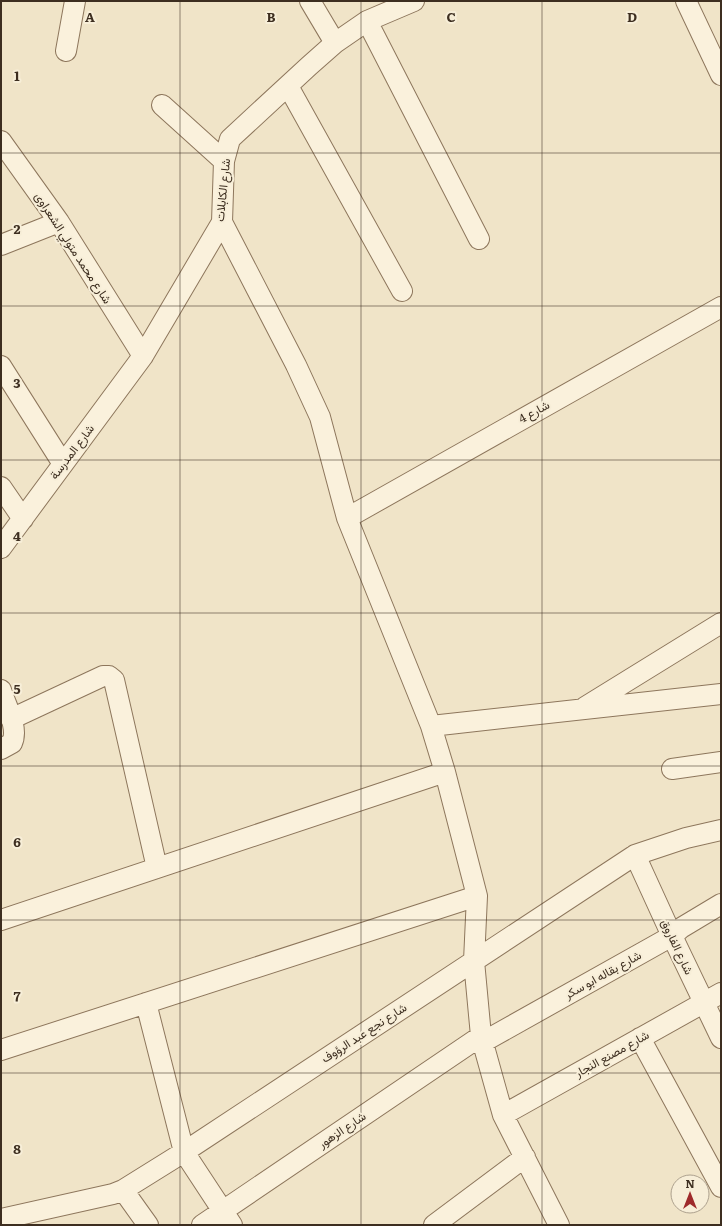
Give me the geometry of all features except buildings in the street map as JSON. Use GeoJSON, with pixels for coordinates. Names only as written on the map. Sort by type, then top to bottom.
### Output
{"type":"FeatureCollection","features":[{"type":"Feature","properties":{"kind":"street"},"geometry":{"type":"LineString","coordinates":[[66,51],[74,1]]}},
{"type":"Feature","properties":{"kind":"street"},"geometry":{"type":"LineString","coordinates":[[310,1],[335,43]]}},
{"type":"Feature","properties":{"kind":"street","name":"شارع الكابلات"},"geometry":{"type":"LineString","coordinates":[[143,356],[222,222],[224,161],[230,139],[335,43],[367,21],[414,1]]}},
{"type":"Feature","properties":{"kind":"street"},"geometry":{"type":"LineString","coordinates":[[686,1],[721,75]]}},
{"type":"Feature","properties":{"kind":"street"},"geometry":{"type":"LineString","coordinates":[[367,21],[479,239]]}},
{"type":"Feature","properties":{"kind":"street"},"geometry":{"type":"LineString","coordinates":[[288,86],[402,291]]}},
{"type":"Feature","properties":{"kind":"street"},"geometry":{"type":"LineString","coordinates":[[162,105],[224,161]]}},
{"type":"Feature","properties":{"kind":"street","name":"شارع محمد متولي الشعراوى"},"geometry":{"type":"LineString","coordinates":[[1,141],[59,222],[143,356]]}},
{"type":"Feature","properties":{"kind":"street"},"geometry":{"type":"LineString","coordinates":[[1,245],[59,222]]}},
{"type":"Feature","properties":{"kind":"street"},"geometry":{"type":"LineString","coordinates":[[222,222],[296,365],[320,417],[347,518],[431,726],[445,772],[477,896],[474,961],[482,1039],[503,1115],[559,1225]]}},
{"type":"Feature","properties":{"kind":"street","name":"شارع 4"},"geometry":{"type":"LineString","coordinates":[[347,518],[721,307]]}},
{"type":"Feature","properties":{"kind":"street","name":"شارع المدرسة"},"geometry":{"type":"LineString","coordinates":[[1,548],[143,356]]}},
{"type":"Feature","properties":{"kind":"street"},"geometry":{"type":"LineString","coordinates":[[1,366],[64,464]]}},
{"type":"Feature","properties":{"kind":"street"},"geometry":{"type":"LineString","coordinates":[[1,487],[23,519]]}},
{"type":"Feature","properties":{"kind":"street"},"geometry":{"type":"LineString","coordinates":[[580,710],[721,623]]}},
{"type":"Feature","properties":{"kind":"street"},"geometry":{"type":"LineString","coordinates":[[11,719],[103,676],[110,676],[114,680],[158,868]]}},
{"type":"Feature","properties":{"kind":"street"},"geometry":{"type":"LineString","coordinates":[[1,690],[15,733],[12,743],[1,749]]}},
{"type":"Feature","properties":{"kind":"street"},"geometry":{"type":"LineString","coordinates":[[431,726],[721,694]]}},
{"type":"Feature","properties":{"kind":"street"},"geometry":{"type":"LineString","coordinates":[[672,769],[721,762]]}},
{"type":"Feature","properties":{"kind":"street"},"geometry":{"type":"LineString","coordinates":[[1,920],[445,772]]}},
{"type":"Feature","properties":{"kind":"street","name":"شارع نجع عبد الرؤوف"},"geometry":{"type":"LineString","coordinates":[[1,1219],[113,1194],[123,1190],[184,1152],[636,855],[686,838],[721,830]]}},
{"type":"Feature","properties":{"kind":"street","name":"شارع الفاروق"},"geometry":{"type":"LineString","coordinates":[[636,855],[672,936],[712,998],[721,1038]]}},
{"type":"Feature","properties":{"kind":"street"},"geometry":{"type":"LineString","coordinates":[[1,1050],[477,896]]}},
{"type":"Feature","properties":{"kind":"street","name":"شارع بقاله ابو سكر"},"geometry":{"type":"LineString","coordinates":[[482,1039],[672,936],[681,928],[721,904]]}},
{"type":"Feature","properties":{"kind":"street","name":"شارع مصنع النجار"},"geometry":{"type":"LineString","coordinates":[[503,1115],[712,998]]}},
{"type":"Feature","properties":{"kind":"street"},"geometry":{"type":"LineString","coordinates":[[146,1003],[184,1152],[228,1218]]}},
{"type":"Feature","properties":{"kind":"street"},"geometry":{"type":"LineString","coordinates":[[640,1038],[721,1186]]}},
{"type":"Feature","properties":{"kind":"street","name":"شارع الزهور"},"geometry":{"type":"LineString","coordinates":[[202,1225],[228,1218],[482,1039]]}},
{"type":"Feature","properties":{"kind":"street"},"geometry":{"type":"LineString","coordinates":[[434,1225],[525,1157]]}},
{"type":"Feature","properties":{"kind":"street"},"geometry":{"type":"LineString","coordinates":[[123,1190],[148,1225]]}}]}
